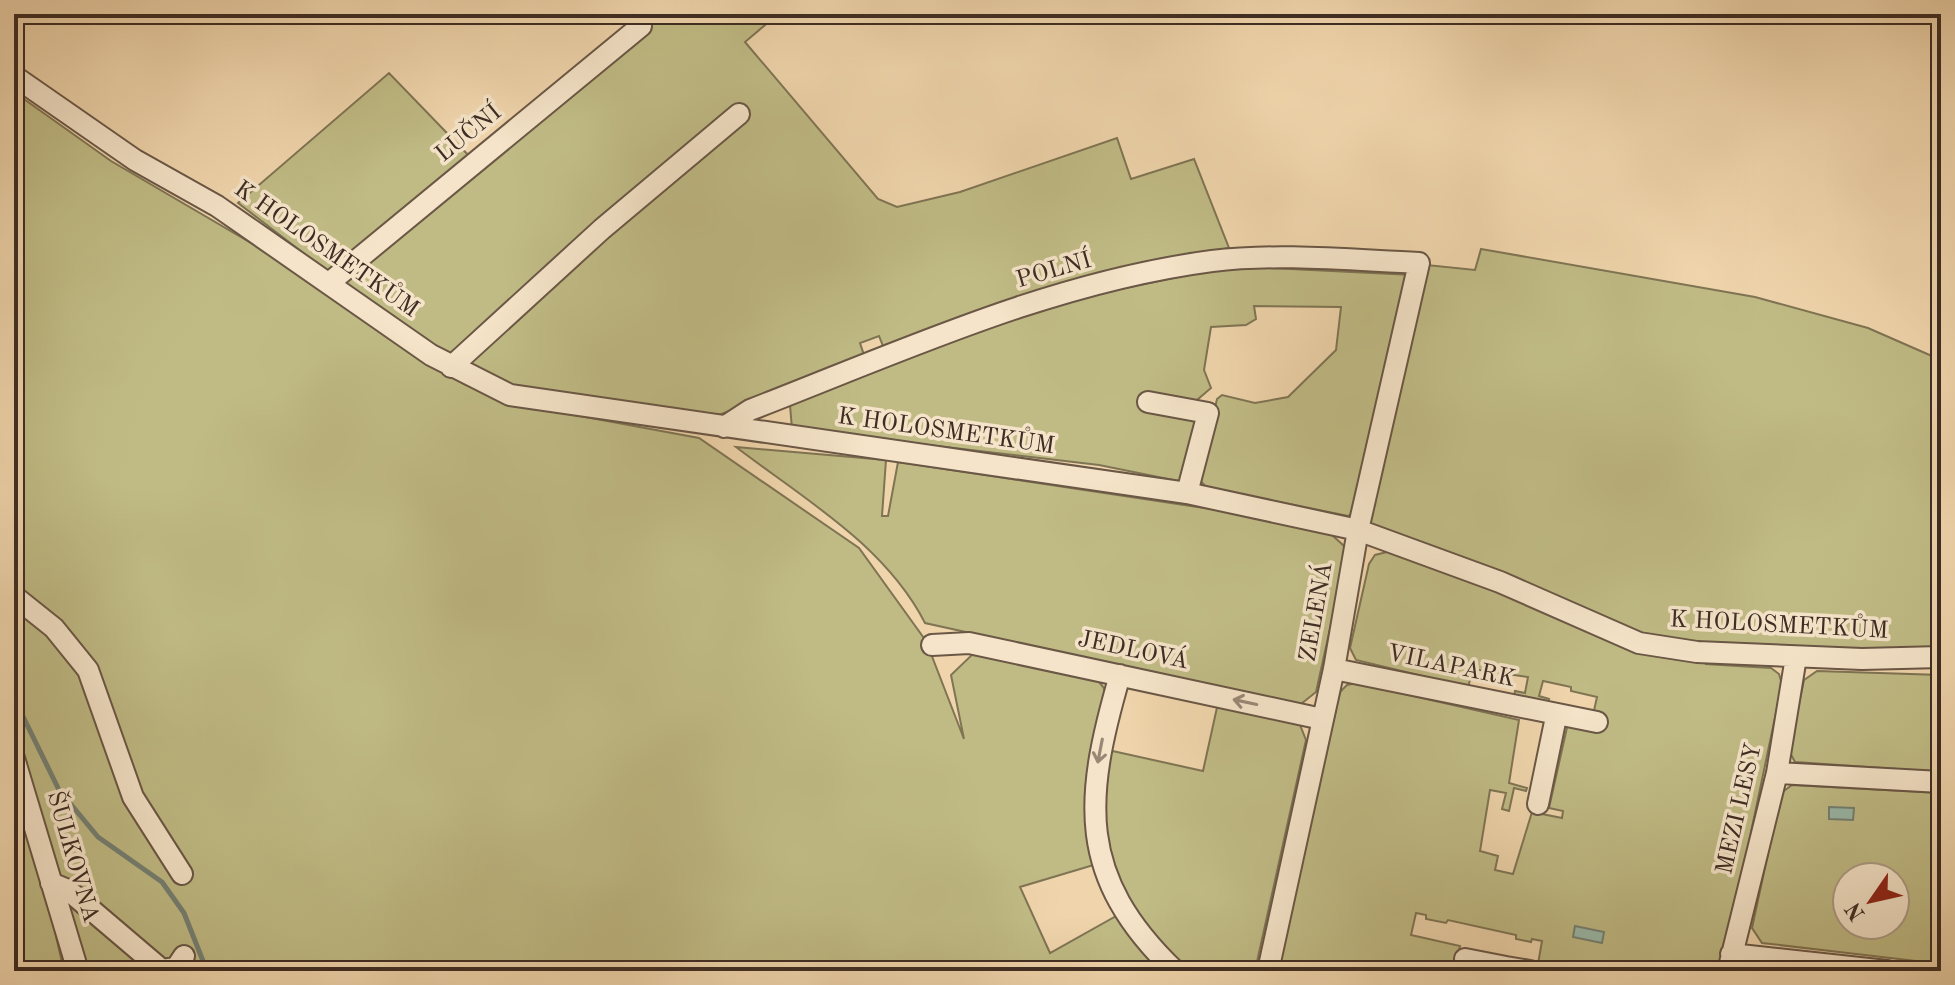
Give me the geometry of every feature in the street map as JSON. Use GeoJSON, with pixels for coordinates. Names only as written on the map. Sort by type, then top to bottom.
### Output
{"type":"FeatureCollection","features":[{"type":"Feature","properties":{"kind":"street","name":"LUČNÍ"},"geometry":{"type":"LineString","coordinates":[[329,283],[641,26]]}},
{"type":"Feature","properties":{"kind":"street","name":"K HOLOSMETKŮM"},"geometry":{"type":"LineString","coordinates":[[14,76],[135,160],[217,206],[451,367],[520,397],[1187,493],[1358,530],[1500,582],[1639,643],[1697,652],[1796,657],[1941,657]]}},
{"type":"Feature","properties":{"kind":"street"},"geometry":{"type":"LineString","coordinates":[[451,367],[602,229],[739,114]]}},
{"type":"Feature","properties":{"kind":"street","name":"POLNÍ"},"geometry":{"type":"LineString","coordinates":[[724,427],[750,410],[984,319],[1074,290],[1211,261],[1264,258],[1419,263]]}},
{"type":"Feature","properties":{"kind":"street","name":"ZELENÁ"},"geometry":{"type":"LineString","coordinates":[[1268,971],[1334,669],[1358,530],[1419,263]]}},
{"type":"Feature","properties":{"kind":"street"},"geometry":{"type":"LineString","coordinates":[[1148,402],[1208,413],[1187,493]]}},
{"type":"Feature","properties":{"kind":"street"},"geometry":{"type":"LineString","coordinates":[[14,596],[54,628],[88,670],[133,797],[182,874]]}},
{"type":"Feature","properties":{"kind":"street","name":"JEDLOVÁ"},"geometry":{"type":"LineString","coordinates":[[932,645],[969,643],[1322,719]]}},
{"type":"Feature","properties":{"kind":"street","name":"MEZI LESY"},"geometry":{"type":"LineString","coordinates":[[1730,963],[1777,773],[1796,657]]}},
{"type":"Feature","properties":{"kind":"street","name":"VILAPARK"},"geometry":{"type":"LineString","coordinates":[[1334,669],[1556,717],[1597,722]]}},
{"type":"Feature","properties":{"kind":"street"},"geometry":{"type":"LineString","coordinates":[[1120,675],[1094,785],[1099,849],[1115,897],[1131,925],[1175,971]]}},
{"type":"Feature","properties":{"kind":"street"},"geometry":{"type":"LineString","coordinates":[[1538,804],[1556,717]]}},
{"type":"Feature","properties":{"kind":"street","name":"ŠULKOVNA"},"geometry":{"type":"LineString","coordinates":[[14,758],[78,971]]}},
{"type":"Feature","properties":{"kind":"street"},"geometry":{"type":"LineString","coordinates":[[1777,773],[1941,782]]}},
{"type":"Feature","properties":{"kind":"street"},"geometry":{"type":"LineString","coordinates":[[51,883],[68,890],[162,970],[176,968],[184,956]]}},
{"type":"Feature","properties":{"kind":"street"},"geometry":{"type":"LineString","coordinates":[[1465,959],[1530,971]]}},
{"type":"Feature","properties":{"kind":"street"},"geometry":{"type":"LineString","coordinates":[[1730,963],[1887,971]]}},
{"type":"Feature","properties":{"kind":"shaded area"},"geometry":{"type":"Polygon","coordinates":[[[638,14],[778,14],[745,42],[878,199],[897,207],[960,192],[1117,138],[1131,179],[1194,159],[1229,248],[1164,260],[885,351],[879,336],[860,343],[865,358],[719,415],[705,416],[503,384],[467,369],[362,298],[238,203],[389,73],[475,162],[638,14]]]}},
{"type":"Feature","properties":{"kind":"shaded area"},"geometry":{"type":"Polygon","coordinates":[[[14,92],[111,161],[263,250],[464,384],[510,403],[699,438],[859,548],[926,641],[964,739],[951,675],[978,649],[1095,677],[1104,688],[1105,699],[1097,864],[1020,887],[1050,953],[1118,915],[1164,971],[83,971],[16,761],[64,971],[14,971],[14,500],[21,494],[14,485],[14,92]]]}},
{"type":"Feature","properties":{"kind":"shaded area"},"geometry":{"type":"Polygon","coordinates":[[[1481,249],[1755,297],[1868,328],[1941,360],[1941,648],[1834,651],[1718,648],[1638,634],[1367,523],[1427,265],[1475,270],[1481,249]]]}},
{"type":"Feature","properties":{"kind":"shaded area"},"geometry":{"type":"Polygon","coordinates":[[[1231,266],[1413,275],[1353,513],[1348,516],[1206,487],[1199,479],[1217,399],[1222,395],[1255,403],[1288,397],[1336,350],[1341,307],[1254,306],[1256,319],[1246,325],[1211,327],[1204,370],[1211,388],[1190,406],[1198,417],[1188,483],[1099,465],[792,429],[790,405],[1007,320],[1082,297],[1231,266]]]}},
{"type":"Feature","properties":{"kind":"shaded area"},"geometry":{"type":"Polygon","coordinates":[[[736,447],[886,460],[882,516],[888,516],[898,462],[1244,514],[1332,535],[1344,546],[1345,561],[1316,692],[1301,704],[1292,704],[925,623],[908,595],[866,547],[736,447]]]}},
{"type":"Feature","properties":{"kind":"shaded area"},"geometry":{"type":"Polygon","coordinates":[[[1395,550],[1707,659],[1706,664],[1771,668],[1779,674],[1782,684],[1722,971],[1553,971],[1554,967],[1538,964],[1542,941],[1516,939],[1516,935],[1448,920],[1446,923],[1426,919],[1426,915],[1416,913],[1411,935],[1460,946],[1456,965],[1479,971],[1277,971],[1340,692],[1347,685],[1356,683],[1519,720],[1509,783],[1527,788],[1526,791],[1514,788],[1509,811],[1502,809],[1506,793],[1490,790],[1480,851],[1498,856],[1495,870],[1513,874],[1532,812],[1562,818],[1563,811],[1549,808],[1568,723],[1604,730],[1606,718],[1593,715],[1597,697],[1571,691],[1571,687],[1543,681],[1539,696],[1549,699],[1547,705],[1514,697],[1515,691],[1525,693],[1528,677],[1473,669],[1468,687],[1356,660],[1350,648],[1369,564],[1375,555],[1395,550]]]}},
{"type":"Feature","properties":{"kind":"shaded area"},"geometry":{"type":"Polygon","coordinates":[[[1817,671],[1941,675],[1941,772],[1795,762],[1789,751],[1804,680],[1817,671]]]}},
{"type":"Feature","properties":{"kind":"shaded area"},"geometry":{"type":"Polygon","coordinates":[[[1218,703],[1292,720],[1300,725],[1306,740],[1255,971],[1186,971],[1141,923],[1115,872],[1108,844],[1105,784],[1108,750],[1203,771],[1218,703]]]}},
{"type":"Feature","properties":{"kind":"shaded area"},"geometry":{"type":"Polygon","coordinates":[[[1792,785],[1941,793],[1941,964],[1762,943],[1752,928],[1781,793],[1792,785]]]}},
{"type":"Feature","properties":{"kind":"shaded area"},"geometry":{"type":"Polygon","coordinates":[[[1829,807],[1854,808],[1853,820],[1829,819],[1829,807]]]}},
{"type":"Feature","properties":{"kind":"shaded area"},"geometry":{"type":"Polygon","coordinates":[[[1575,926],[1604,932],[1602,943],[1573,937],[1575,926]]]}},
{"type":"Feature","properties":{"kind":"waterway"},"geometry":{"type":"LineString","coordinates":[[14,698],[59,790],[98,837],[162,882],[184,913],[207,971]]}}]}
